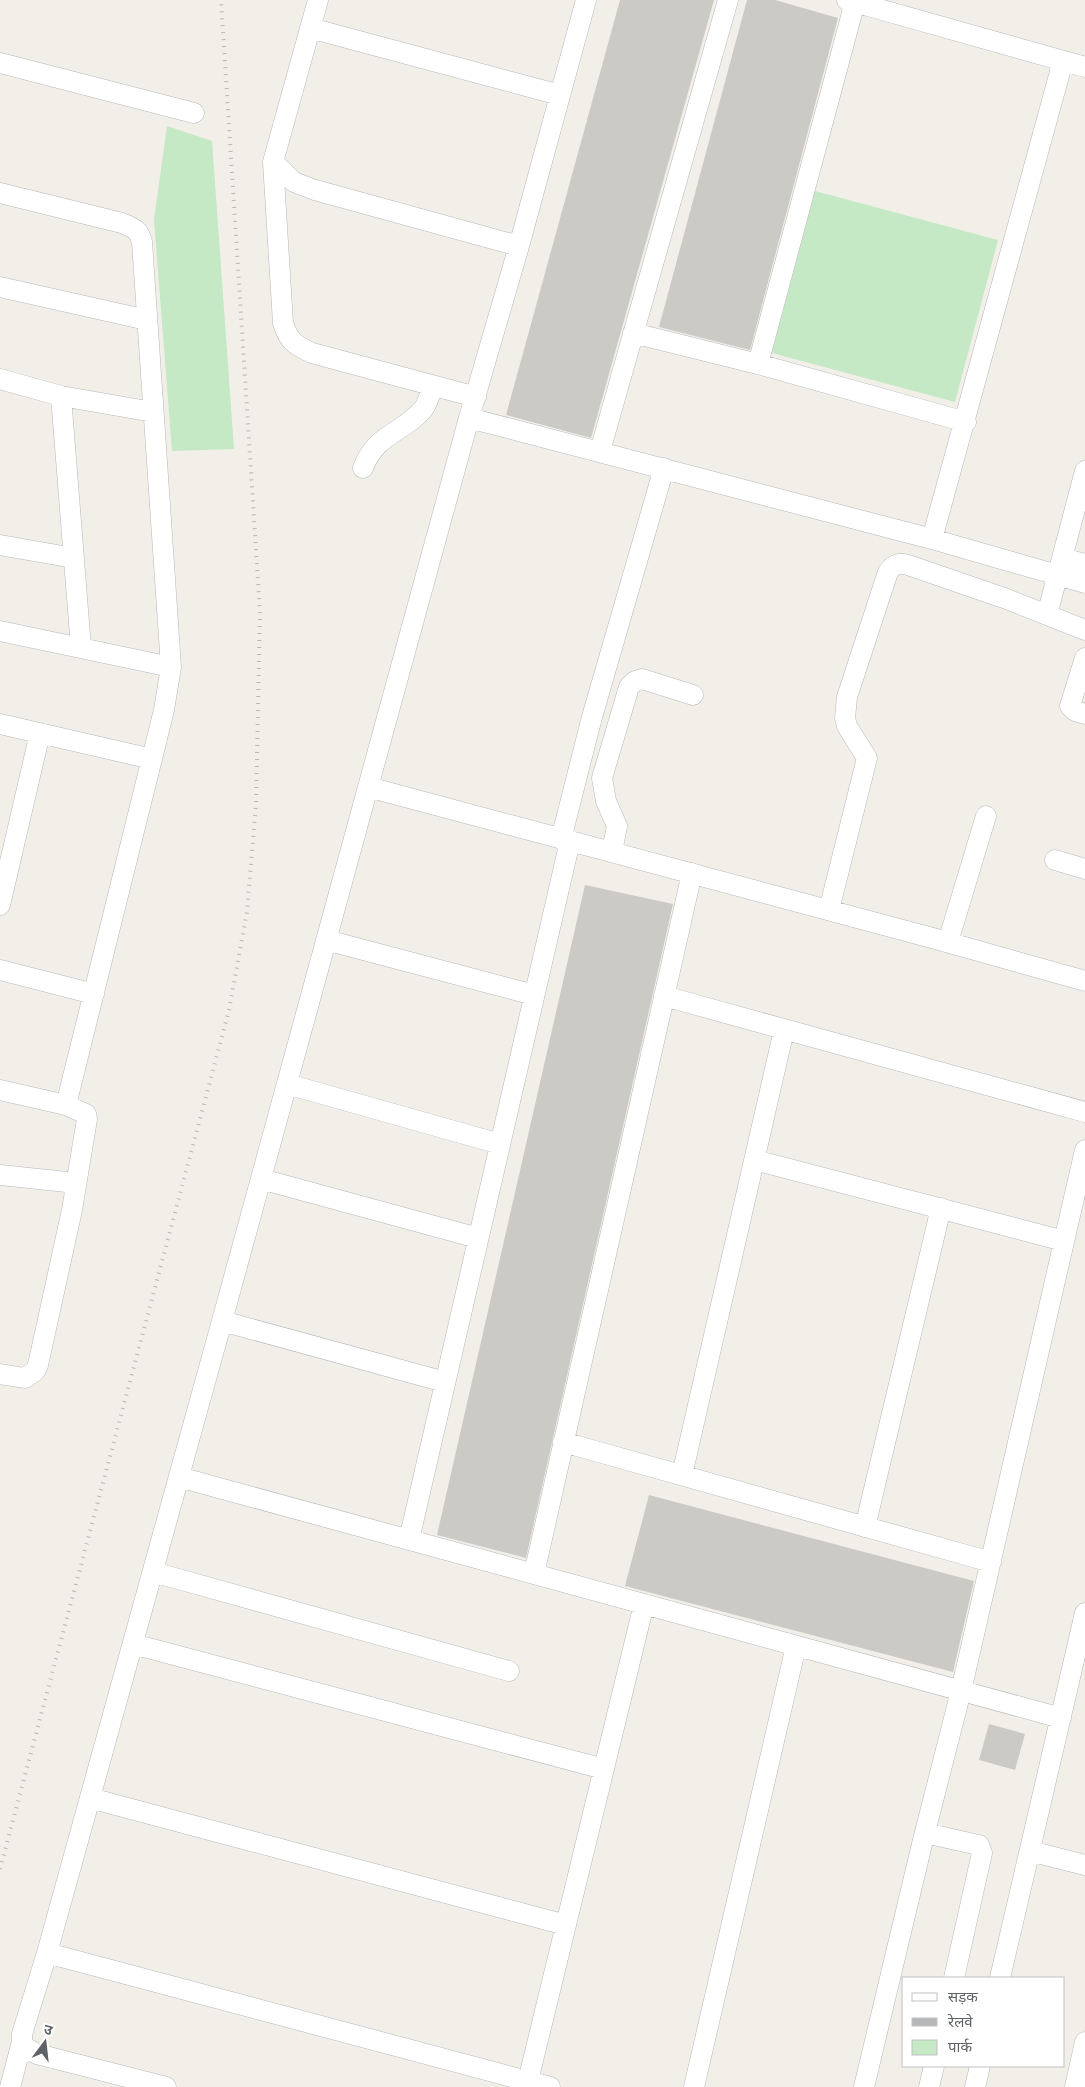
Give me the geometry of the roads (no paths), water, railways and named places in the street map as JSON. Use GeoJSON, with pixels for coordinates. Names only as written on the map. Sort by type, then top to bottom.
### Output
{"type":"FeatureCollection","features":[{"type":"Feature","properties":{"kind":"street"},"geometry":{"type":"LineString","coordinates":[[318,0],[273,162],[283,323],[287,337],[297,346],[312,354],[476,397]]}},
{"type":"Feature","properties":{"kind":"street"},"geometry":{"type":"LineString","coordinates":[[10,2087],[22,2042],[22,2034],[47,1953],[133,1644],[469,418],[519,246],[586,0]]}},
{"type":"Feature","properties":{"kind":"street"},"geometry":{"type":"LineString","coordinates":[[600,451],[728,0]]}},
{"type":"Feature","properties":{"kind":"street"},"geometry":{"type":"LineString","coordinates":[[758,364],[851,1],[1085,68]]}},
{"type":"Feature","properties":{"kind":"street"},"geometry":{"type":"LineString","coordinates":[[310,28],[560,95]]}},
{"type":"Feature","properties":{"kind":"street"},"geometry":{"type":"LineString","coordinates":[[932,540],[966,422],[1063,61]]}},
{"type":"Feature","properties":{"kind":"street"},"geometry":{"type":"LineString","coordinates":[[0,63],[194,113]]}},
{"type":"Feature","properties":{"kind":"street"},"geometry":{"type":"LineString","coordinates":[[273,162],[294,182],[315,190],[519,246]]}},
{"type":"Feature","properties":{"kind":"street"},"geometry":{"type":"LineString","coordinates":[[0,193],[135,228],[140,233],[142,242],[171,668],[164,710],[66,1105]]}},
{"type":"Feature","properties":{"kind":"street"},"geometry":{"type":"LineString","coordinates":[[0,287],[147,320]]}},
{"type":"Feature","properties":{"kind":"street"},"geometry":{"type":"LineString","coordinates":[[633,333],[758,364],[966,422]]}},
{"type":"Feature","properties":{"kind":"street"},"geometry":{"type":"LineString","coordinates":[[0,379],[61,396],[153,412]]}},
{"type":"Feature","properties":{"kind":"street"},"geometry":{"type":"LineString","coordinates":[[364,468],[370,454],[383,439],[424,407],[433,386]]}},
{"type":"Feature","properties":{"kind":"street"},"geometry":{"type":"LineString","coordinates":[[61,396],[81,648]]}},
{"type":"Feature","properties":{"kind":"street"},"geometry":{"type":"LineString","coordinates":[[469,418],[932,540],[1060,566],[1085,564]]}},
{"type":"Feature","properties":{"kind":"street"},"geometry":{"type":"LineString","coordinates":[[409,1540],[534,995],[592,717],[664,468]]}},
{"type":"Feature","properties":{"kind":"street"},"geometry":{"type":"LineString","coordinates":[[1047,615],[1060,566],[1080,509],[1085,471]]}},
{"type":"Feature","properties":{"kind":"street"},"geometry":{"type":"LineString","coordinates":[[0,545],[74,558]]}},
{"type":"Feature","properties":{"kind":"street"},"geometry":{"type":"LineString","coordinates":[[829,910],[867,758],[847,726],[845,708],[850,686],[888,572],[892,566],[903,564],[1085,630]]}},
{"type":"Feature","properties":{"kind":"street"},"geometry":{"type":"LineString","coordinates":[[1060,566],[1085,583]]}},
{"type":"Feature","properties":{"kind":"street"},"geometry":{"type":"LineString","coordinates":[[0,631],[171,668]]}},
{"type":"Feature","properties":{"kind":"street"},"geometry":{"type":"LineString","coordinates":[[1085,658],[1070,706],[1075,711],[1085,714]]}},
{"type":"Feature","properties":{"kind":"street"},"geometry":{"type":"LineString","coordinates":[[612,852],[617,826],[606,801],[602,778],[629,687],[635,681],[642,680],[693,695]]}},
{"type":"Feature","properties":{"kind":"street"},"geometry":{"type":"LineString","coordinates":[[0,724],[152,759]]}},
{"type":"Feature","properties":{"kind":"street"},"geometry":{"type":"LineString","coordinates":[[0,905],[7,843],[40,734]]}},
{"type":"Feature","properties":{"kind":"street"},"geometry":{"type":"LineString","coordinates":[[368,787],[948,942],[1085,981]]}},
{"type":"Feature","properties":{"kind":"street"},"geometry":{"type":"LineString","coordinates":[[948,942],[986,816]]}},
{"type":"Feature","properties":{"kind":"street"},"geometry":{"type":"LineString","coordinates":[[1055,860],[1085,869]]}},
{"type":"Feature","properties":{"kind":"street"},"geometry":{"type":"LineString","coordinates":[[534,1574],[692,873]]}},
{"type":"Feature","properties":{"kind":"street"},"geometry":{"type":"LineString","coordinates":[[326,940],[534,995]]}},
{"type":"Feature","properties":{"kind":"street"},"geometry":{"type":"LineString","coordinates":[[0,970],[94,994]]}},
{"type":"Feature","properties":{"kind":"street"},"geometry":{"type":"LineString","coordinates":[[664,996],[1085,1112]]}},
{"type":"Feature","properties":{"kind":"street"},"geometry":{"type":"LineString","coordinates":[[682,1475],[784,1030]]}},
{"type":"Feature","properties":{"kind":"street"},"geometry":{"type":"LineString","coordinates":[[287,1084],[500,1144]]}},
{"type":"Feature","properties":{"kind":"street"},"geometry":{"type":"LineString","coordinates":[[0,1090],[66,1105],[80,1110],[86,1114],[87,1119],[76,1183],[38,1365],[35,1371],[25,1378],[0,1374]]}},
{"type":"Feature","properties":{"kind":"street"},"geometry":{"type":"LineString","coordinates":[[864,2087],[961,1691],[1085,1150]]}},
{"type":"Feature","properties":{"kind":"street"},"geometry":{"type":"LineString","coordinates":[[754,1160],[1064,1241]]}},
{"type":"Feature","properties":{"kind":"street"},"geometry":{"type":"LineString","coordinates":[[0,1175],[76,1183]]}},
{"type":"Feature","properties":{"kind":"street"},"geometry":{"type":"LineString","coordinates":[[261,1179],[478,1238]]}},
{"type":"Feature","properties":{"kind":"street"},"geometry":{"type":"LineString","coordinates":[[865,1527],[941,1208]]}},
{"type":"Feature","properties":{"kind":"street"},"geometry":{"type":"LineString","coordinates":[[222,1321],[445,1382]]}},
{"type":"Feature","properties":{"kind":"street"},"geometry":{"type":"LineString","coordinates":[[564,1442],[991,1562]]}},
{"type":"Feature","properties":{"kind":"street"},"geometry":{"type":"LineString","coordinates":[[179,1477],[1061,1718]]}},
{"type":"Feature","properties":{"kind":"street"},"geometry":{"type":"LineString","coordinates":[[152,1572],[509,1671]]}},
{"type":"Feature","properties":{"kind":"street"},"geometry":{"type":"LineString","coordinates":[[528,2081],[644,1604]]}},
{"type":"Feature","properties":{"kind":"street"},"geometry":{"type":"LineString","coordinates":[[1000,1977],[1085,1613]]}},
{"type":"Feature","properties":{"kind":"street"},"geometry":{"type":"LineString","coordinates":[[133,1644],[604,1769]]}},
{"type":"Feature","properties":{"kind":"street"},"geometry":{"type":"LineString","coordinates":[[694,2087],[796,1646]]}},
{"type":"Feature","properties":{"kind":"street"},"geometry":{"type":"LineString","coordinates":[[90,1798],[566,1925]]}},
{"type":"Feature","properties":{"kind":"street"},"geometry":{"type":"LineString","coordinates":[[925,1832],[979,1845],[982,1853],[954,1977]]}},
{"type":"Feature","properties":{"kind":"street"},"geometry":{"type":"LineString","coordinates":[[1030,1851],[1085,1865]]}},
{"type":"Feature","properties":{"kind":"street"},"geometry":{"type":"LineString","coordinates":[[47,1953],[550,2087]]}},
{"type":"Feature","properties":{"kind":"street"},"geometry":{"type":"LineString","coordinates":[[22,2042],[31,2052],[101,2079],[166,2087]]}},
{"type":"Feature","properties":{"kind":"street"},"geometry":{"type":"LineString","coordinates":[[1075,2087],[1085,2042]]}},
{"type":"Feature","properties":{"kind":"street"},"geometry":{"type":"LineString","coordinates":[[929,2087],[934,2067]]}},
{"type":"Feature","properties":{"kind":"street"},"geometry":{"type":"LineString","coordinates":[[975,2087],[980,2067]]}},
{"type":"Feature","properties":{"kind":"railway"},"geometry":{"type":"LineString","coordinates":[[0,1869],[229,1010],[247,912],[256,804],[260,613],[221,0]]}}]}
